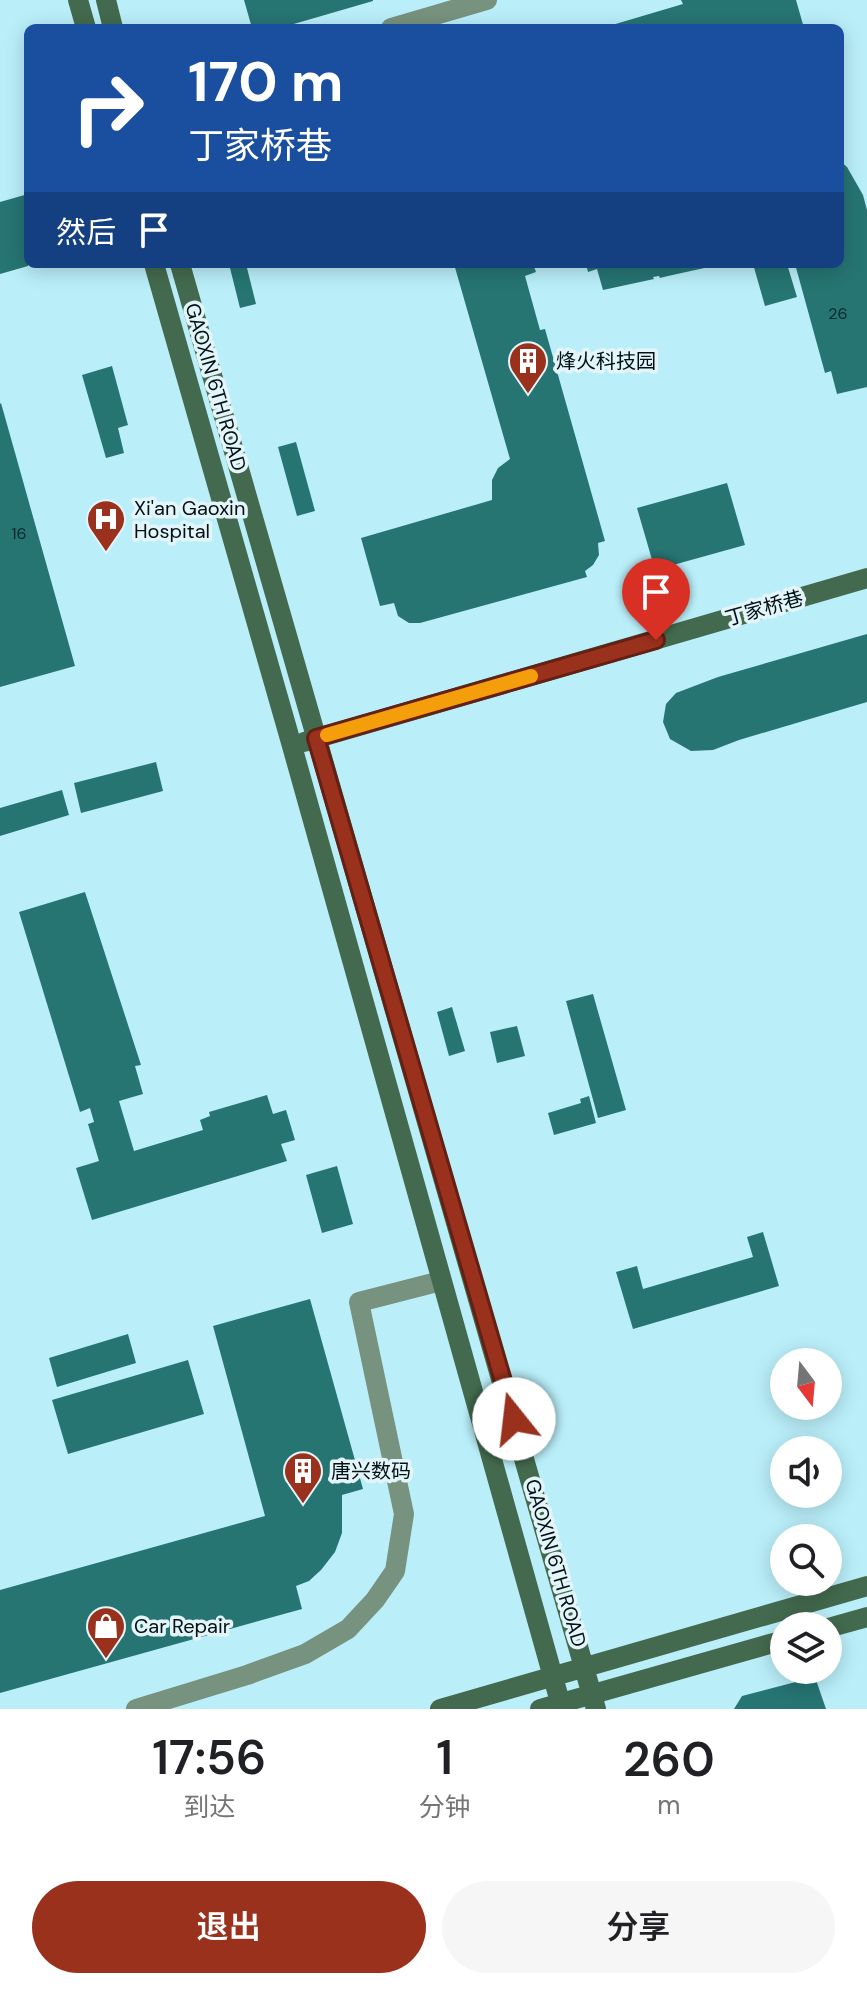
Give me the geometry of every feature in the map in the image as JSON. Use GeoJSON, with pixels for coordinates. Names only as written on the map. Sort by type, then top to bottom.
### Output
{"type":"FeatureCollection","features":[{"type":"Feature","properties":{"kind":"street"},"geometry":{"type":"LineString","coordinates":[[78,0],[85,24]]}},
{"type":"Feature","properties":{"kind":"street"},"geometry":{"type":"LineString","coordinates":[[106,0],[112,24]]}},
{"type":"Feature","properties":{"kind":"street"},"geometry":{"type":"LineString","coordinates":[[405,24],[487,0]]}},
{"type":"Feature","properties":{"kind":"street","name":"GAOXIN 6TH ROAD"},"geometry":{"type":"LineString","coordinates":[[155,268],[562,1706]]}},
{"type":"Feature","properties":{"kind":"street","name":"GAOXIN 6TH ROAD"},"geometry":{"type":"LineString","coordinates":[[181,268],[594,1702]]}},
{"type":"Feature","properties":{"kind":"street","name":"丁家桥巷"},"geometry":{"type":"LineString","coordinates":[[292,746],[867,578]]}},
{"type":"Feature","properties":{"kind":"street"},"geometry":{"type":"LineString","coordinates":[[136,1709],[305,1654],[348,1629],[375,1600],[395,1571],[404,1514],[359,1302],[441,1281]]}},
{"type":"Feature","properties":{"kind":"street"},"geometry":{"type":"LineString","coordinates":[[440,1709],[867,1586]]}},
{"type":"Feature","properties":{"kind":"street"},"geometry":{"type":"LineString","coordinates":[[842,1624],[867,1617]]}},
{"type":"Feature","properties":{"kind":"street"},"geometry":{"type":"LineString","coordinates":[[540,1709],[594,1702],[770,1645]]}},
{"type":"Feature","properties":{"kind":"building"},"geometry":{"type":"Polygon","coordinates":[[[244,0],[373,0],[294,24],[251,24],[244,0]]]}},
{"type":"Feature","properties":{"kind":"building"},"geometry":{"type":"Polygon","coordinates":[[[681,0],[796,0],[803,24],[616,24],[683,4],[681,0]]]}},
{"type":"Feature","properties":{"kind":"building"},"geometry":{"type":"Polygon","coordinates":[[[844,164],[863,195],[867,210],[867,387],[837,394],[831,371],[825,373],[796,268],[844,268],[844,164]]]}},
{"type":"Feature","properties":{"kind":"building"},"geometry":{"type":"Polygon","coordinates":[[[24,195],[24,267],[0,274],[0,202],[24,195]]]}},
{"type":"Feature","properties":{"kind":"building"},"geometry":{"type":"Polygon","coordinates":[[[230,268],[247,268],[256,304],[240,308],[230,268]]]}},
{"type":"Feature","properties":{"kind":"building","name":"烽火科技园"},"geometry":{"type":"Polygon","coordinates":[[[455,268],[534,268],[536,272],[525,276],[540,330],[545,329],[605,541],[598,543],[599,555],[585,571],[587,577],[420,623],[409,623],[398,616],[394,603],[380,606],[361,538],[492,500],[492,480],[498,468],[510,459],[455,268]]]}},
{"type":"Feature","properties":{"kind":"building"},"geometry":{"type":"Polygon","coordinates":[[[587,268],[705,268],[603,290],[597,269],[588,272],[587,268]]]}},
{"type":"Feature","properties":{"kind":"building"},"geometry":{"type":"Polygon","coordinates":[[[754,268],[788,268],[797,297],[765,306],[754,268]]]}},
{"type":"Feature","properties":{"kind":"building"},"geometry":{"type":"Polygon","coordinates":[[[112,366],[128,425],[118,428],[124,453],[106,458],[82,375],[112,366]]]}},
{"type":"Feature","properties":{"kind":"building"},"geometry":{"type":"Polygon","coordinates":[[[0,404],[75,666],[0,687],[0,404]]]}},
{"type":"Feature","properties":{"kind":"building"},"geometry":{"type":"Polygon","coordinates":[[[296,442],[315,511],[297,516],[278,447],[296,442]]]}},
{"type":"Feature","properties":{"kind":"building"},"geometry":{"type":"Polygon","coordinates":[[[727,483],[745,545],[655,570],[637,508],[727,483]]]}},
{"type":"Feature","properties":{"kind":"building"},"geometry":{"type":"Polygon","coordinates":[[[867,634],[867,702],[713,750],[691,751],[670,739],[663,722],[666,704],[676,693],[718,677],[867,634]]]}},
{"type":"Feature","properties":{"kind":"building"},"geometry":{"type":"Polygon","coordinates":[[[156,762],[163,791],[81,813],[74,783],[156,762]]]}},
{"type":"Feature","properties":{"kind":"building"},"geometry":{"type":"Polygon","coordinates":[[[62,790],[69,815],[0,836],[0,808],[62,790]]]}},
{"type":"Feature","properties":{"kind":"building"},"geometry":{"type":"Polygon","coordinates":[[[85,892],[141,1065],[135,1066],[143,1094],[119,1101],[134,1151],[203,1130],[200,1120],[210,1116],[209,1112],[267,1095],[273,1114],[286,1110],[295,1140],[281,1144],[287,1161],[92,1220],[76,1168],[99,1161],[88,1124],[94,1122],[90,1108],[80,1112],[19,912],[85,892]]]}},
{"type":"Feature","properties":{"kind":"building"},"geometry":{"type":"Polygon","coordinates":[[[593,994],[626,1110],[598,1118],[566,1001],[593,994]]]}},
{"type":"Feature","properties":{"kind":"building"},"geometry":{"type":"Polygon","coordinates":[[[452,1007],[465,1051],[449,1056],[437,1012],[452,1007]]]}},
{"type":"Feature","properties":{"kind":"building"},"geometry":{"type":"Polygon","coordinates":[[[517,1026],[525,1056],[497,1063],[490,1032],[517,1026]]]}},
{"type":"Feature","properties":{"kind":"building"},"geometry":{"type":"Polygon","coordinates":[[[589,1096],[596,1123],[554,1135],[548,1113],[581,1103],[580,1099],[589,1096]]]}},
{"type":"Feature","properties":{"kind":"building"},"geometry":{"type":"Polygon","coordinates":[[[337,1166],[353,1224],[322,1233],[306,1175],[337,1166]]]}},
{"type":"Feature","properties":{"kind":"building"},"geometry":{"type":"Polygon","coordinates":[[[763,1232],[779,1286],[633,1329],[616,1272],[637,1266],[643,1289],[753,1257],[747,1237],[763,1232]]]}},
{"type":"Feature","properties":{"kind":"building","name":"唐兴数码"},"geometry":{"type":"Polygon","coordinates":[[[310,1299],[363,1489],[342,1495],[342,1533],[335,1552],[309,1581],[296,1586],[302,1609],[0,1693],[0,1590],[265,1516],[213,1326],[310,1299]]]}},
{"type":"Feature","properties":{"kind":"building"},"geometry":{"type":"Polygon","coordinates":[[[128,1334],[136,1363],[57,1387],[49,1358],[128,1334]]]}},
{"type":"Feature","properties":{"kind":"building"},"geometry":{"type":"Polygon","coordinates":[[[188,1360],[204,1414],[68,1454],[52,1400],[188,1360]]]}},
{"type":"Feature","properties":{"kind":"building"},"geometry":{"type":"Polygon","coordinates":[[[788,1684],[817,1684],[826,1709],[734,1709],[742,1696],[788,1684]]]}},
{"type":"Feature","properties":{"kind":"slow traffic"},"geometry":{"type":"LineString","coordinates":[[327,735],[531,676]]}},
{"type":"Feature","properties":{"kind":"place","name":"烽火科技园"},"geometry":{"type":"Point","coordinates":[528,395]}},
{"type":"Feature","properties":{"kind":"place","name":"Xi'an Gaoxin Hospital"},"geometry":{"type":"Point","coordinates":[106,553]}},
{"type":"Feature","properties":{"kind":"place","name":"唐兴数码"},"geometry":{"type":"Point","coordinates":[303,1505]}},
{"type":"Feature","properties":{"kind":"place","name":"Car Repair"},"geometry":{"type":"Point","coordinates":[106,1660]}},
{"type":"Feature","properties":{"kind":"route"},"geometry":{"type":"LineString","coordinates":[[514,1419],[316,738],[656,640]]}}]}
